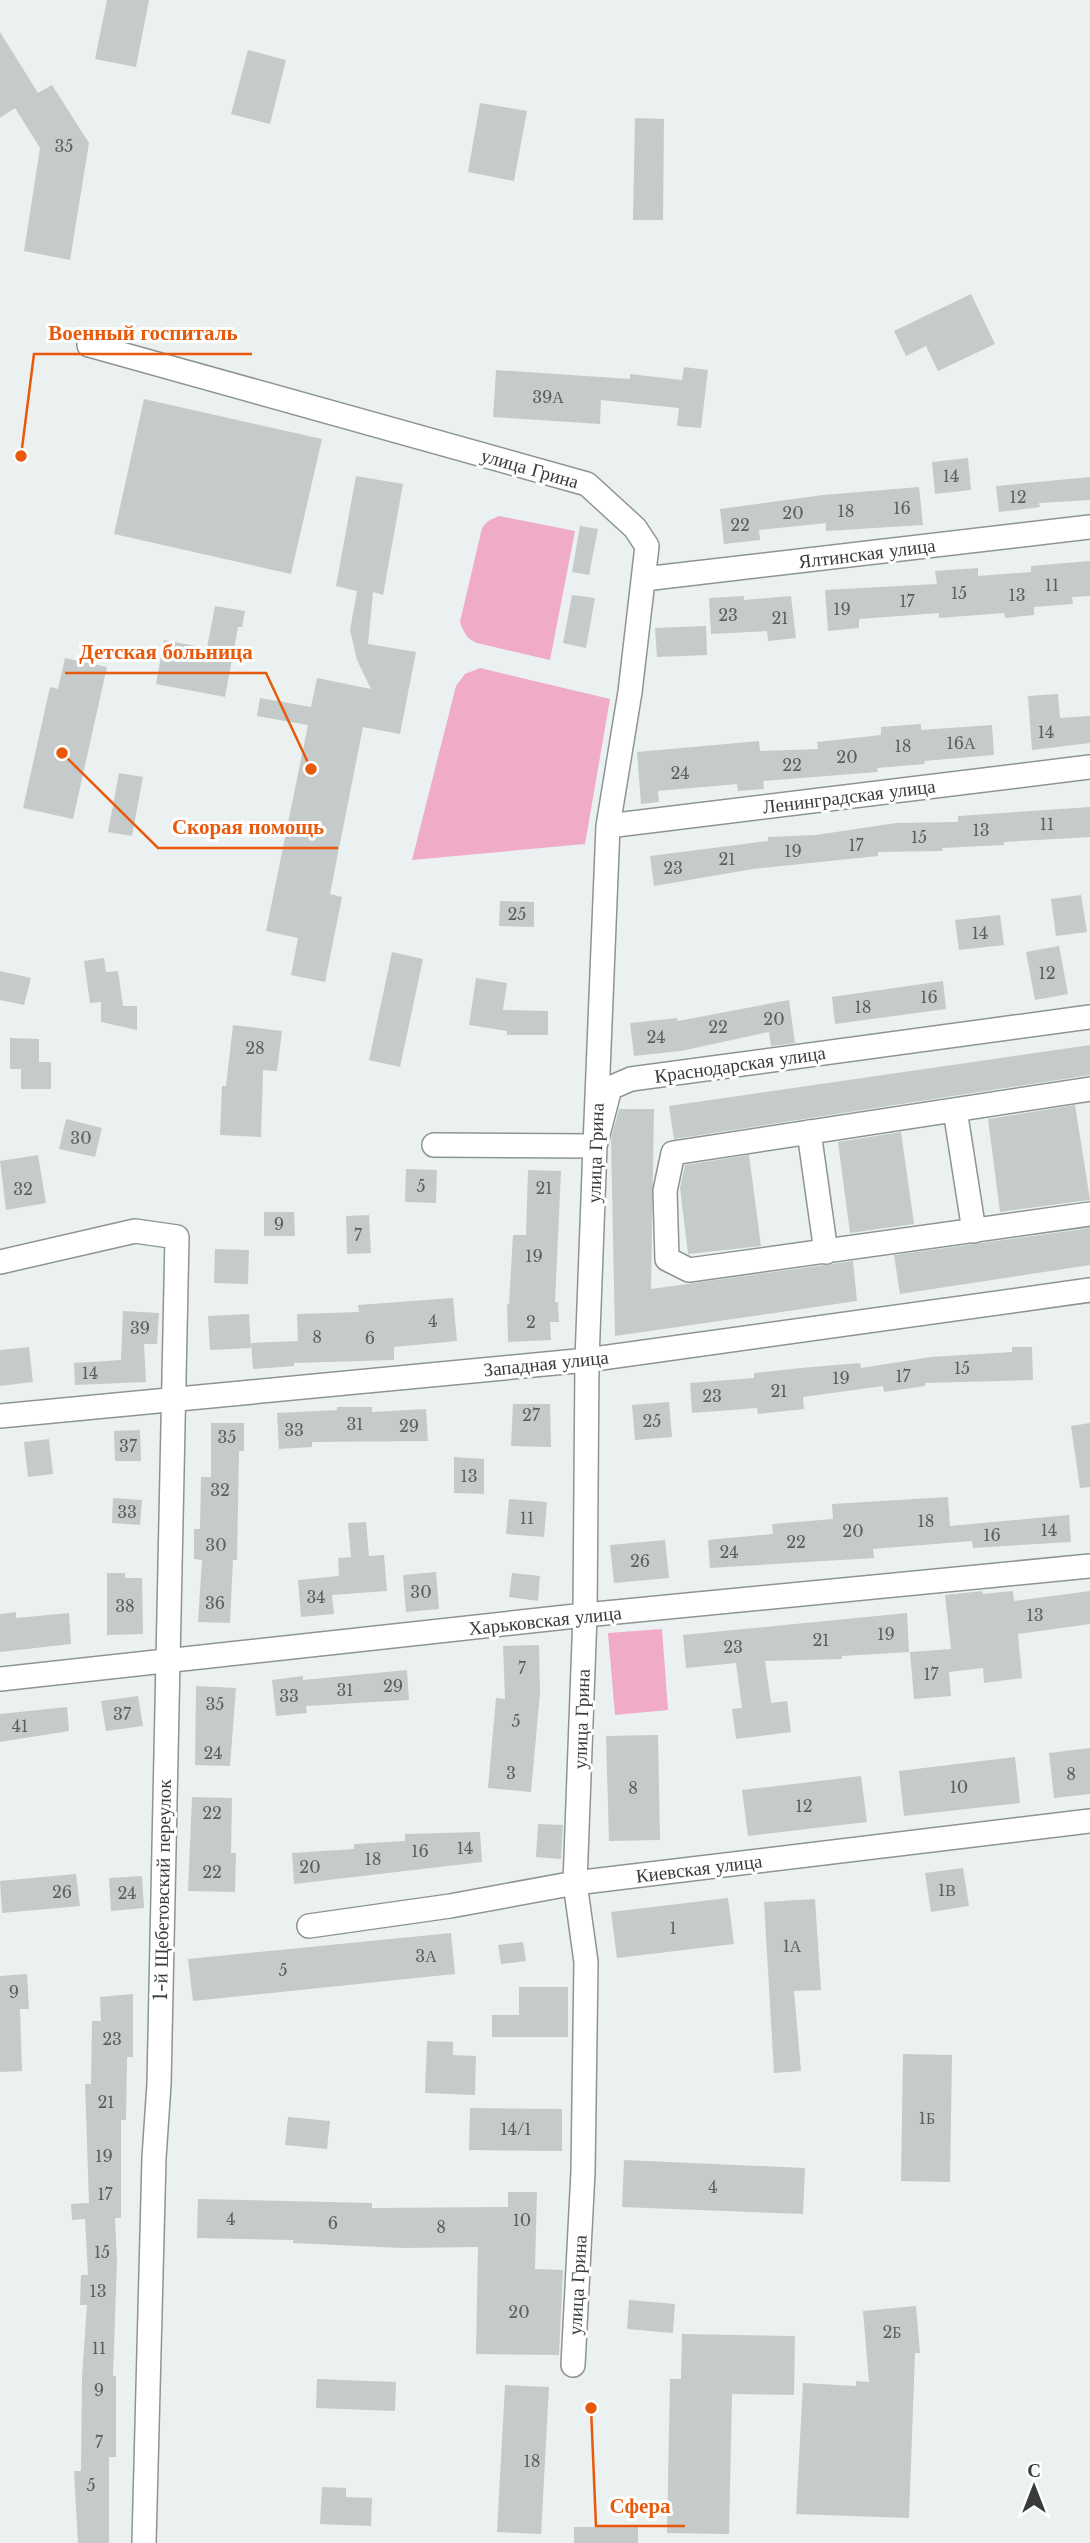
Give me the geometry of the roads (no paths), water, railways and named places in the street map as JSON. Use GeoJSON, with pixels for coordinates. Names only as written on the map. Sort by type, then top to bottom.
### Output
{"type":"FeatureCollection","features":[{"type":"Feature","properties":{"kind":"street","name":"улица Грина"},"geometry":{"type":"LineString","coordinates":[[89,345],[587,484],[635,528],[648,546],[608,826],[587,1360],[585,1615],[575,1883],[586,1962],[583,2172],[573,2365]]}},
{"type":"Feature","properties":{"kind":"street","name":"Ялтинская улица"},"geometry":{"type":"LineString","coordinates":[[644,579],[1090,527]]}},
{"type":"Feature","properties":{"kind":"street","name":"Ленинградская улица"},"geometry":{"type":"LineString","coordinates":[[608,826],[1090,767]]}},
{"type":"Feature","properties":{"kind":"street","name":"Краснодарская улица"},"geometry":{"type":"LineString","coordinates":[[595,1146],[610,1088],[631,1079],[1090,1017]]}},
{"type":"Feature","properties":{"kind":"street"},"geometry":{"type":"LineString","coordinates":[[1090,1089],[673,1153],[665,1191],[667,1259],[689,1270],[1090,1214]]}},
{"type":"Feature","properties":{"kind":"street"},"geometry":{"type":"LineString","coordinates":[[955,1110],[974,1231]]}},
{"type":"Feature","properties":{"kind":"street"},"geometry":{"type":"LineString","coordinates":[[809,1132],[826,1252]]}},
{"type":"Feature","properties":{"kind":"street"},"geometry":{"type":"LineString","coordinates":[[433,1145],[595,1146]]}},
{"type":"Feature","properties":{"kind":"street","name":"1-й Щебетовский переулок"},"geometry":{"type":"LineString","coordinates":[[0,1262],[135,1231],[177,1237],[159,2084],[154,2158],[144,2543]]}},
{"type":"Feature","properties":{"kind":"street","name":"Западная улица"},"geometry":{"type":"LineString","coordinates":[[0,1416],[587,1360],[1090,1290]]}},
{"type":"Feature","properties":{"kind":"street","name":"Харьковская улица"},"geometry":{"type":"LineString","coordinates":[[0,1679],[585,1615],[1090,1566]]}},
{"type":"Feature","properties":{"kind":"street","name":"Киевская улица"},"geometry":{"type":"LineString","coordinates":[[309,1926],[450,1906],[575,1883],[1090,1821]]}},
{"type":"Feature","properties":{"kind":"place","name":"Военный госпиталь"},"geometry":{"type":"Point","coordinates":[21,456]}},
{"type":"Feature","properties":{"kind":"place","name":"Скорая помощь"},"geometry":{"type":"Point","coordinates":[62,753]}},
{"type":"Feature","properties":{"kind":"place","name":"Детская больница"},"geometry":{"type":"Point","coordinates":[311,769]}},
{"type":"Feature","properties":{"kind":"place","name":"Сфера"},"geometry":{"type":"Point","coordinates":[591,2408]}}]}
